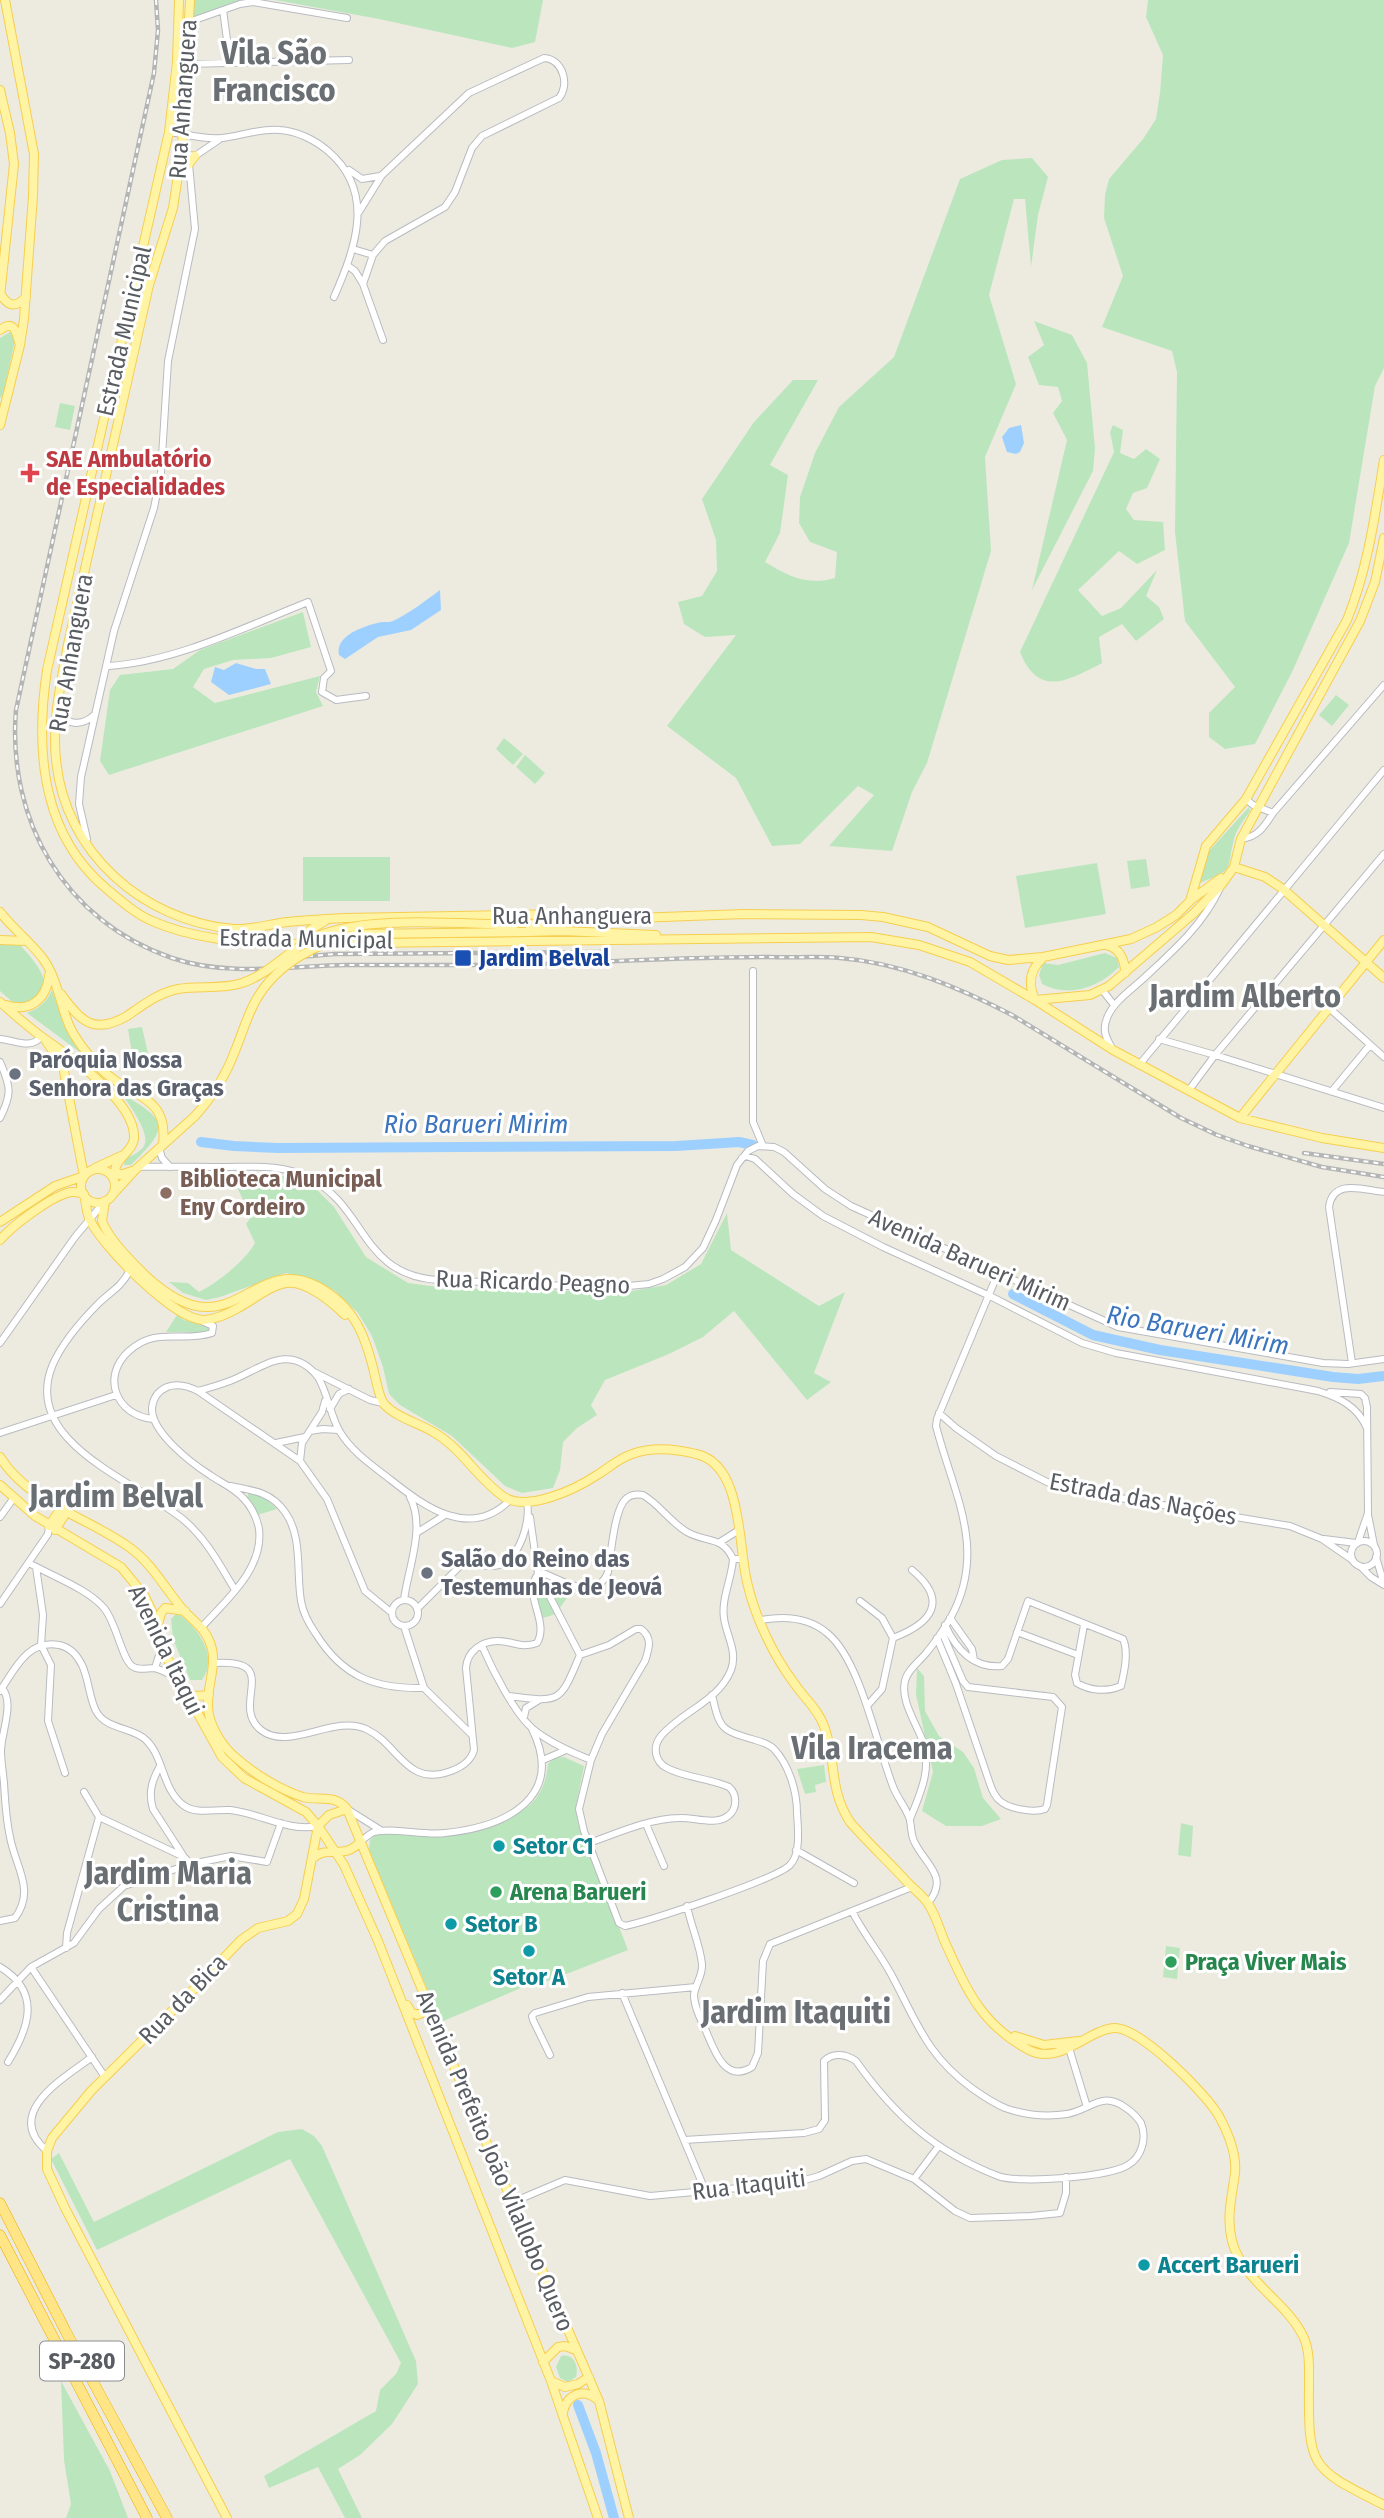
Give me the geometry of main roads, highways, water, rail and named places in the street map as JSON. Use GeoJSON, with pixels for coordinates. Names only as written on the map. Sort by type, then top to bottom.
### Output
{"type":"FeatureCollection","features":[{"type":"Feature","properties":{"kind":"highway","name":"SP-280"},"geometry":{"type":"LineString","coordinates":[[0,2203],[66,2332],[167,2518]]}},
{"type":"Feature","properties":{"kind":"highway","name":"SP-280"},"geometry":{"type":"LineString","coordinates":[[0,2235],[147,2518]]}},
{"type":"Feature","properties":{"kind":"main road"},"geometry":{"type":"LineString","coordinates":[[0,425],[20,345],[26,297],[34,154],[9,18],[3,0]]}},
{"type":"Feature","properties":{"kind":"main road","name":"Estrada Municipal"},"geometry":{"type":"LineString","coordinates":[[179,0],[177,62],[168,135],[47,670],[42,723],[43,770],[47,793],[66,840],[87,870],[114,896],[149,919],[196,935],[283,944],[847,936],[891,939],[937,950],[970,962],[1113,1050],[1240,1118],[1322,1138],[1384,1148]]}},
{"type":"Feature","properties":{"kind":"main road","name":"Rua Anhanguera"},"geometry":{"type":"LineString","coordinates":[[190,0],[182,151],[173,208],[149,285],[57,703],[56,759],[60,788],[74,827],[100,862],[126,887],[150,903],[183,918],[236,929],[331,919],[569,914],[635,918],[757,914],[870,916],[935,930],[996,958],[1023,960],[1131,939],[1149,932],[1175,915],[1234,867]]}},
{"type":"Feature","properties":{"kind":"main road"},"geometry":{"type":"LineString","coordinates":[[0,90],[14,164],[0,295],[13,306],[20,304],[26,297]]}},
{"type":"Feature","properties":{"kind":"main road"},"geometry":{"type":"LineString","coordinates":[[168,135],[175,139],[182,151]]}},
{"type":"Feature","properties":{"kind":"main road"},"geometry":{"type":"LineString","coordinates":[[178,178],[195,156]]}},
{"type":"Feature","properties":{"kind":"main road"},"geometry":{"type":"LineString","coordinates":[[135,285],[157,205],[162,181],[161,170]]}},
{"type":"Feature","properties":{"kind":"main road"},"geometry":{"type":"LineString","coordinates":[[157,205],[173,208]]}},
{"type":"Feature","properties":{"kind":"main road"},"geometry":{"type":"LineString","coordinates":[[0,330],[12,325],[20,345]]}},
{"type":"Feature","properties":{"kind":"main road"},"geometry":{"type":"LineString","coordinates":[[1190,901],[1206,846],[1246,799],[1332,647],[1358,592],[1367,562],[1384,460]]}},
{"type":"Feature","properties":{"kind":"main road"},"geometry":{"type":"LineString","coordinates":[[1044,957],[1036,963],[1031,975],[1031,990],[1035,1000],[1084,996],[1103,991],[1168,936],[1222,884],[1234,867],[1241,839],[1360,621],[1375,582],[1384,538]]}},
{"type":"Feature","properties":{"kind":"main road"},"geometry":{"type":"LineString","coordinates":[[1234,867],[1265,877],[1283,890],[1384,978]]}},
{"type":"Feature","properties":{"kind":"main road"},"geometry":{"type":"LineString","coordinates":[[0,912],[43,958],[70,1006],[88,1022],[106,1026],[164,993],[180,989],[229,987],[250,981],[300,945],[345,927],[393,924],[565,924],[635,918]]}},
{"type":"Feature","properties":{"kind":"main road"},"geometry":{"type":"LineString","coordinates":[[317,942],[311,937],[310,930],[331,919]]}},
{"type":"Feature","properties":{"kind":"main road"},"geometry":{"type":"LineString","coordinates":[[0,1240],[21,1221],[67,1193],[84,1194],[91,1201],[108,1198],[195,1116],[222,1082],[260,994],[285,967],[305,952],[336,938],[358,934],[526,932],[632,933],[668,935],[680,939]]}},
{"type":"Feature","properties":{"kind":"main road"},"geometry":{"type":"LineString","coordinates":[[0,940],[25,941]]}},
{"type":"Feature","properties":{"kind":"main road"},"geometry":{"type":"LineString","coordinates":[[1240,1118],[1384,940]]}},
{"type":"Feature","properties":{"kind":"main road"},"geometry":{"type":"LineString","coordinates":[[1102,945],[1111,946],[1122,955],[1125,974]]}},
{"type":"Feature","properties":{"kind":"main road"},"geometry":{"type":"LineString","coordinates":[[1,1003],[22,1008],[35,1003],[46,991],[48,969]]}},
{"type":"Feature","properties":{"kind":"main road"},"geometry":{"type":"LineString","coordinates":[[57,987],[69,1026],[81,1046],[111,1078],[158,1108],[165,1125],[161,1146]]}},
{"type":"Feature","properties":{"kind":"main road"},"geometry":{"type":"LineString","coordinates":[[1,1003],[68,1054],[125,1111],[131,1120],[133,1144],[115,1166],[116,1173],[125,1174],[137,1169]]}},
{"type":"Feature","properties":{"kind":"main road"},"geometry":{"type":"LineString","coordinates":[[43,1037],[63,1066],[88,1173]]}},
{"type":"Feature","properties":{"kind":"main road"},"geometry":{"type":"LineString","coordinates":[[124,1155],[88,1173],[82,1185],[90,1220],[130,1270],[174,1309],[187,1317],[215,1322],[280,1285],[301,1285],[347,1316],[370,1356]]}},
{"type":"Feature","properties":{"kind":"main road"},"geometry":{"type":"LineString","coordinates":[[0,1222],[55,1186],[101,1169],[109,1173],[114,1181],[102,1217],[103,1225],[160,1288],[186,1303],[215,1308],[278,1280],[290,1278],[302,1280],[331,1294],[350,1313],[369,1346],[383,1403],[397,1414],[436,1433],[491,1486],[510,1500],[527,1502],[568,1491],[635,1453],[659,1450],[687,1452],[708,1458],[724,1474],[731,1487],[747,1583],[761,1620],[777,1656],[825,1728],[834,1784],[845,1815],[859,1833],[928,1903],[977,2007],[1000,2029],[1034,2052],[1069,2048],[1112,2028],[1133,2032],[1195,2086],[1219,2115],[1235,2164],[1228,2216],[1233,2245],[1254,2279],[1292,2319],[1304,2339],[1309,2371],[1309,2424],[1314,2458],[1336,2481],[1384,2505]]}},
{"type":"Feature","properties":{"kind":"main road","name":"Avenida Itaqui"},"geometry":{"type":"LineString","coordinates":[[0,1457],[19,1481],[139,1554],[201,1628],[210,1643],[214,1663],[208,1708],[211,1721],[233,1756],[258,1774],[303,1796],[338,1801],[347,1809]]}},
{"type":"Feature","properties":{"kind":"main road","name":"Avenida Itaqui"},"geometry":{"type":"LineString","coordinates":[[0,1485],[51,1530],[121,1567],[144,1595],[178,1679],[215,1747],[229,1765],[253,1783],[301,1808],[318,1826]]}},
{"type":"Feature","properties":{"kind":"main road"},"geometry":{"type":"LineString","coordinates":[[51,1530],[64,1509]]}},
{"type":"Feature","properties":{"kind":"main road"},"geometry":{"type":"LineString","coordinates":[[157,1627],[165,1608],[185,1611]]}},
{"type":"Feature","properties":{"kind":"main road"},"geometry":{"type":"LineString","coordinates":[[186,1692],[195,1696],[209,1695]]}},
{"type":"Feature","properties":{"kind":"main road"},"geometry":{"type":"LineString","coordinates":[[318,1826],[329,1815],[347,1809]]}},
{"type":"Feature","properties":{"kind":"main road","name":"Avenida Prefeito João Vilallobo Quero"},"geometry":{"type":"LineString","coordinates":[[347,1809],[428,2005],[599,2402],[629,2518]]}},
{"type":"Feature","properties":{"kind":"main road","name":"Avenida Prefeito João Vilallobo Quero"},"geometry":{"type":"LineString","coordinates":[[318,1826],[336,1853],[364,1906],[551,2381],[598,2518]]}},
{"type":"Feature","properties":{"kind":"main road","name":"Rua da Bica"},"geometry":{"type":"LineString","coordinates":[[227,2518],[65,2208],[47,2169],[47,2151],[57,2131],[105,2077],[241,1940],[258,1928],[288,1921],[297,1914],[304,1899],[318,1826]]}},
{"type":"Feature","properties":{"kind":"main road"},"geometry":{"type":"LineString","coordinates":[[313,1858],[322,1852],[350,1851],[361,1841]]}},
{"type":"Feature","properties":{"kind":"main road"},"geometry":{"type":"LineString","coordinates":[[400,1998],[416,2014],[425,2012],[428,2005]]}},
{"type":"Feature","properties":{"kind":"main road"},"geometry":{"type":"LineString","coordinates":[[1000,2029],[1044,2045],[1088,2039]]}},
{"type":"Feature","properties":{"kind":"main road"},"geometry":{"type":"LineString","coordinates":[[543,2362],[558,2347],[565,2346],[576,2350]]}},
{"type":"Feature","properties":{"kind":"main road"},"geometry":{"type":"LineString","coordinates":[[572,2386],[580,2377],[583,2364]]}},
{"type":"Feature","properties":{"kind":"main road"},"geometry":{"type":"LineString","coordinates":[[551,2381],[562,2387],[572,2386],[589,2377]]}},
{"type":"Feature","properties":{"kind":"main road"},"geometry":{"type":"LineString","coordinates":[[562,2414],[565,2403],[579,2393],[591,2395],[599,2402]]}},
{"type":"Feature","properties":{"kind":"water"},"geometry":{"type":"Polygon","coordinates":[[[1021,425],[1024,443],[1020,452],[1007,452],[1002,437],[1009,428],[1021,425]]]}},
{"type":"Feature","properties":{"kind":"water"},"geometry":{"type":"Polygon","coordinates":[[[440,590],[441,610],[411,630],[378,637],[345,659],[339,655],[341,643],[351,633],[379,622],[393,621],[440,590]]]}},
{"type":"Feature","properties":{"kind":"water"},"geometry":{"type":"Polygon","coordinates":[[[236,663],[265,669],[271,684],[229,695],[211,682],[215,667],[224,670],[236,663]]]}},
{"type":"Feature","properties":{"kind":"waterway","name":"Rio Barueri Mirim"},"geometry":{"type":"LineString","coordinates":[[201,1142],[278,1148],[676,1146],[739,1142],[753,1145]]}},
{"type":"Feature","properties":{"kind":"waterway","name":"Rio Barueri Mirim"},"geometry":{"type":"LineString","coordinates":[[1013,1294],[1093,1335],[1160,1350],[1333,1377],[1358,1379],[1384,1376]]}},
{"type":"Feature","properties":{"kind":"waterway"},"geometry":{"type":"LineString","coordinates":[[578,2405],[596,2453],[614,2518]]}},
{"type":"Feature","properties":{"kind":"railway"},"geometry":{"type":"LineString","coordinates":[[156,0],[158,30],[154,73],[16,710],[16,751],[21,790],[33,827],[50,861],[73,892],[101,919],[134,941],[172,958],[193,964],[236,969],[346,965],[542,964],[744,957],[831,957],[885,965],[950,986],[1012,1015],[1181,1118],[1217,1135],[1322,1167],[1384,1177]]}},
{"type":"Feature","properties":{"kind":"railway"},"geometry":{"type":"LineString","coordinates":[[298,957],[335,954],[602,952]]}},
{"type":"Feature","properties":{"kind":"railway"},"geometry":{"type":"LineString","coordinates":[[1304,1153],[1384,1164]]}},
{"type":"Feature","properties":{"kind":"place","name":"SAE Ambulatório de Especialidades"},"geometry":{"type":"Point","coordinates":[30,473]}},
{"type":"Feature","properties":{"kind":"place","name":"Jardim Belval"},"geometry":{"type":"Point","coordinates":[463,958]}},
{"type":"Feature","properties":{"kind":"place","name":"Paróquia Nossa Senhora das Graças"},"geometry":{"type":"Point","coordinates":[15,1074]}},
{"type":"Feature","properties":{"kind":"place","name":"Biblioteca Municipal Eny Cordeiro"},"geometry":{"type":"Point","coordinates":[166,1193]}},
{"type":"Feature","properties":{"kind":"place","name":"Salão do Reino das Testemunhas de Jeová"},"geometry":{"type":"Point","coordinates":[427,1573]}},
{"type":"Feature","properties":{"kind":"place","name":"Setor C1"},"geometry":{"type":"Point","coordinates":[499,1846]}},
{"type":"Feature","properties":{"kind":"place","name":"Arena Barueri"},"geometry":{"type":"Point","coordinates":[496,1892]}},
{"type":"Feature","properties":{"kind":"place","name":"Setor B"},"geometry":{"type":"Point","coordinates":[451,1924]}},
{"type":"Feature","properties":{"kind":"place","name":"Setor A"},"geometry":{"type":"Point","coordinates":[529,1951]}},
{"type":"Feature","properties":{"kind":"place","name":"Praça Viver Mais"},"geometry":{"type":"Point","coordinates":[1171,1962]}},
{"type":"Feature","properties":{"kind":"place","name":"Accert Barueri"},"geometry":{"type":"Point","coordinates":[1144,2265]}},
{"type":"Feature","properties":{"kind":"district","name":"Vila São Francisco"},"geometry":{"type":"Point","coordinates":[274,72]}},
{"type":"Feature","properties":{"kind":"district","name":"Jardim Alberto"},"geometry":{"type":"Point","coordinates":[1245,996]}},
{"type":"Feature","properties":{"kind":"district","name":"Jardim Belval"},"geometry":{"type":"Point","coordinates":[116,1496]}},
{"type":"Feature","properties":{"kind":"district","name":"Vila Iracema"},"geometry":{"type":"Point","coordinates":[872,1748]}},
{"type":"Feature","properties":{"kind":"district","name":"Jardim Maria Cristina"},"geometry":{"type":"Point","coordinates":[168,1892]}},
{"type":"Feature","properties":{"kind":"district","name":"Jardim Itaquiti"},"geometry":{"type":"Point","coordinates":[796,2012]}}]}
